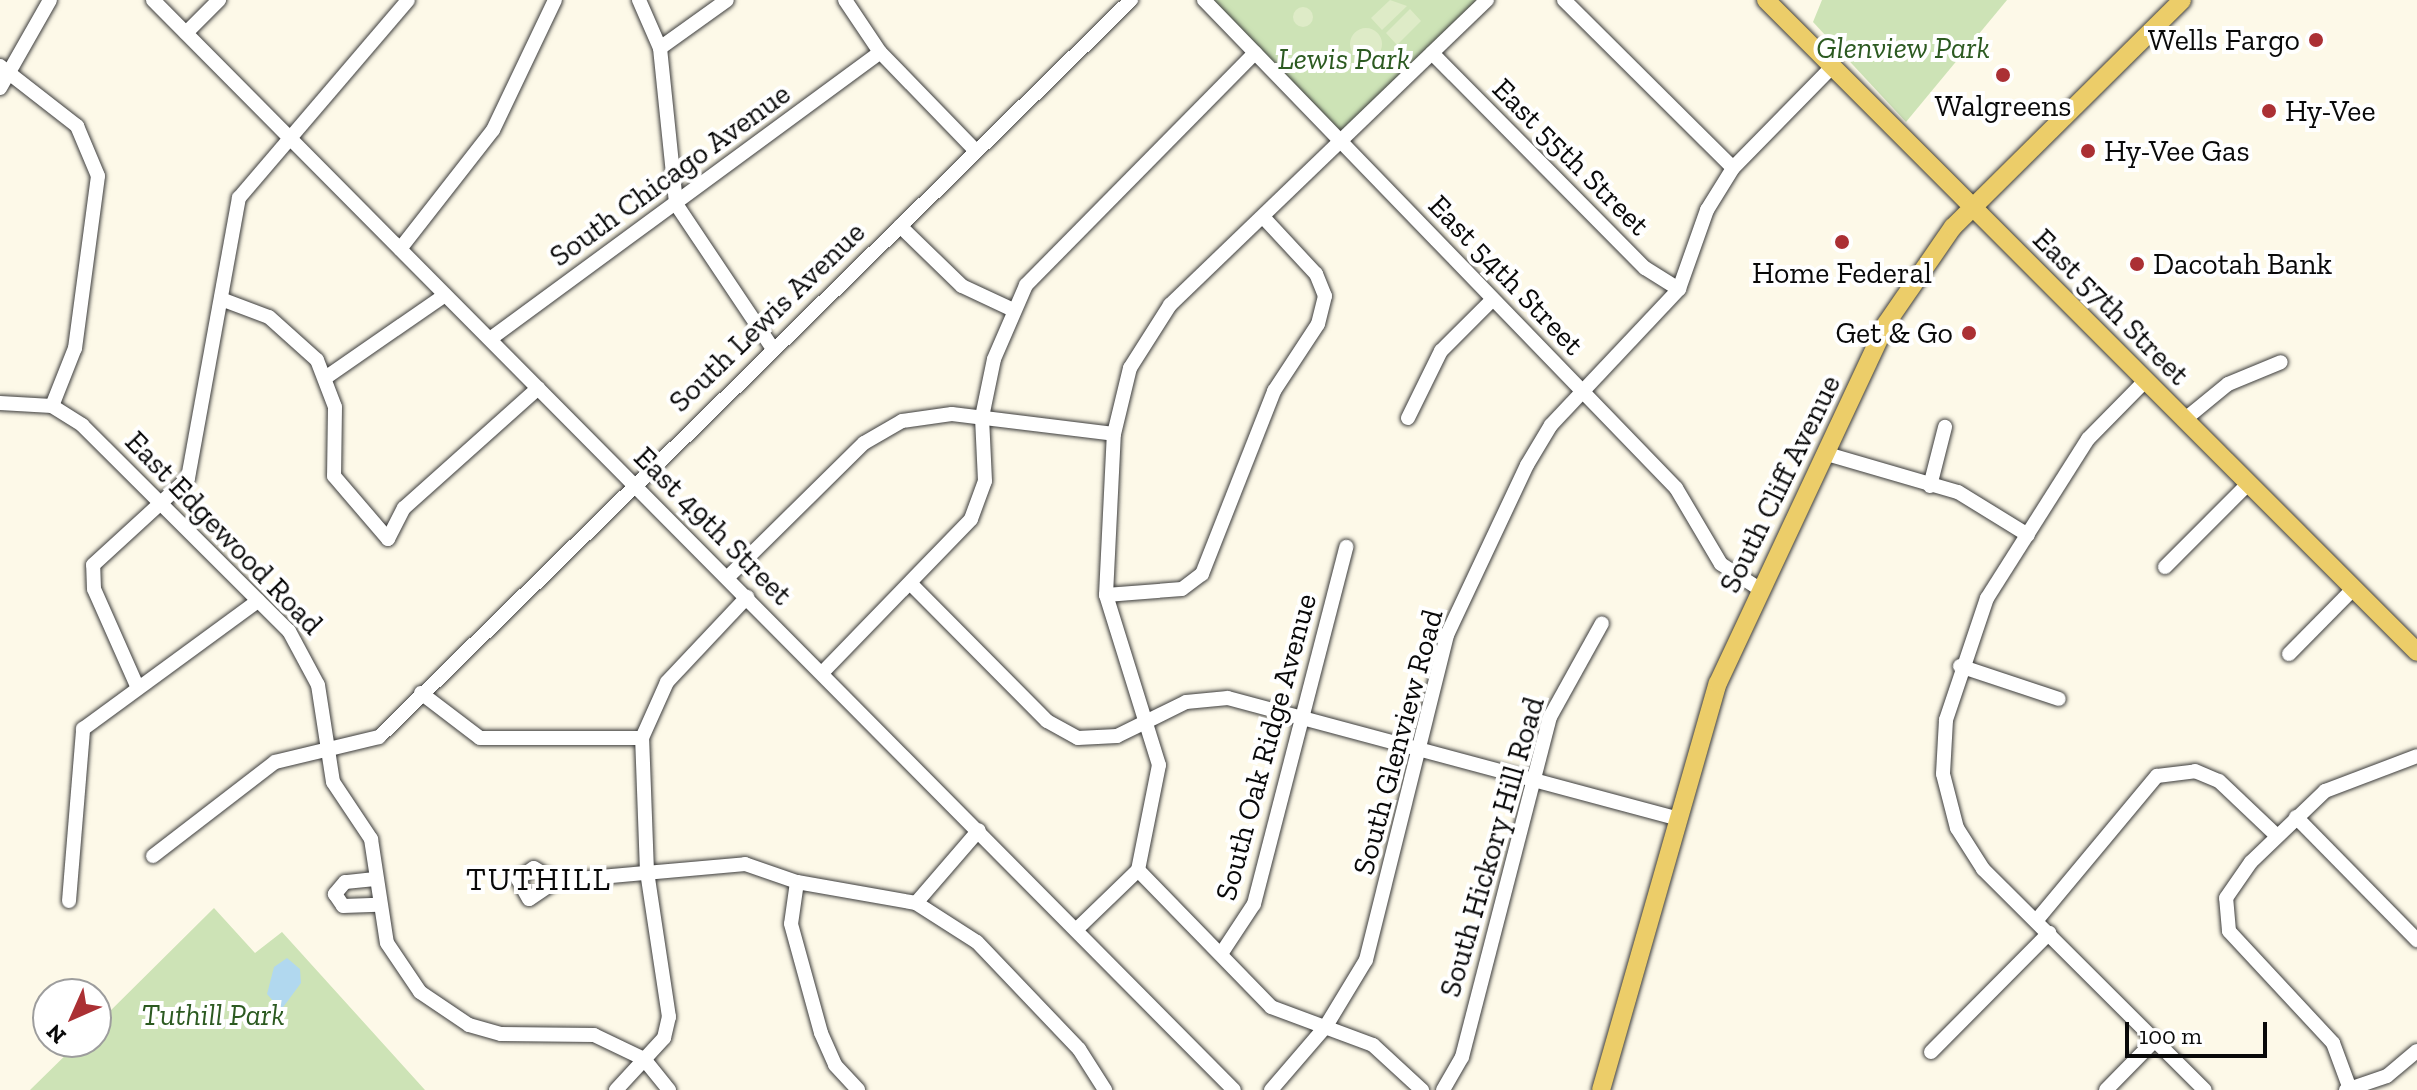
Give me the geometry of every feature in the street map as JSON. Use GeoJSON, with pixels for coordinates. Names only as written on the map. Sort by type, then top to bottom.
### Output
{"type":"FeatureCollection","features":[{"type":"Feature","properties":{"kind":"main road","name":"East 57th Street"},"geometry":{"type":"LineString","coordinates":[[1766,0],[2417,652]]}},
{"type":"Feature","properties":{"kind":"main road","name":"South Cliff Avenue"},"geometry":{"type":"LineString","coordinates":[[1601,1090],[1676,818],[1718,683],[1902,294],[1973,206],[2182,0]]}},
{"type":"Feature","properties":{"kind":"street"},"geometry":{"type":"LineString","coordinates":[[0,88],[4,68],[50,0]]}},
{"type":"Feature","properties":{"kind":"street","name":"East 49th Street"},"geometry":{"type":"LineString","coordinates":[[153,0],[1078,928],[1234,1090]]}},
{"type":"Feature","properties":{"kind":"street"},"geometry":{"type":"LineString","coordinates":[[186,33],[219,0]]}},
{"type":"Feature","properties":{"kind":"street"},"geometry":{"type":"LineString","coordinates":[[137,686],[91,576],[101,551],[163,504],[192,466],[239,198],[408,0]]}},
{"type":"Feature","properties":{"kind":"street"},"geometry":{"type":"LineString","coordinates":[[400,249],[493,130],[555,0]]}},
{"type":"Feature","properties":{"kind":"street"},"geometry":{"type":"LineString","coordinates":[[639,0],[660,48],[676,204],[771,346]]}},
{"type":"Feature","properties":{"kind":"street"},"geometry":{"type":"LineString","coordinates":[[660,48],[727,0]]}},
{"type":"Feature","properties":{"kind":"street"},"geometry":{"type":"LineString","coordinates":[[845,0],[880,52],[976,151]]}},
{"type":"Feature","properties":{"kind":"street","name":"South Lewis Avenue"},"geometry":{"type":"LineString","coordinates":[[153,856],[260,770],[373,741],[771,346],[900,226],[1131,0]]}},
{"type":"Feature","properties":{"kind":"street","name":"East 54th Street"},"geometry":{"type":"LineString","coordinates":[[1204,0],[1676,488],[1721,564],[1761,590]]}},
{"type":"Feature","properties":{"kind":"street"},"geometry":{"type":"LineString","coordinates":[[1078,928],[1138,870],[1159,765],[1149,721],[1106,595],[1114,434],[1126,381],[1149,332],[1487,0]]}},
{"type":"Feature","properties":{"kind":"street"},"geometry":{"type":"LineString","coordinates":[[1564,0],[1733,168]]}},
{"type":"Feature","properties":{"kind":"street","name":"South Chicago Avenue"},"geometry":{"type":"LineString","coordinates":[[490,339],[880,52]]}},
{"type":"Feature","properties":{"kind":"street"},"geometry":{"type":"LineString","coordinates":[[822,673],[911,584],[978,506],[985,473],[982,417],[1011,309],[1044,262],[1255,53]]}},
{"type":"Feature","properties":{"kind":"street","name":"East 55th Street"},"geometry":{"type":"LineString","coordinates":[[1432,53],[1645,268],[1679,289]]}},
{"type":"Feature","properties":{"kind":"street","name":"South Glenview Road"},"geometry":{"type":"LineString","coordinates":[[1271,1090],[1326,1026],[1366,960],[1447,635],[1527,465],[1583,392],[1679,289],[1707,210],[1733,168],[1833,66]]}},
{"type":"Feature","properties":{"kind":"street"},"geometry":{"type":"LineString","coordinates":[[0,403],[52,406],[75,348],[98,176],[77,126],[4,68]]}},
{"type":"Feature","properties":{"kind":"street"},"geometry":{"type":"LineString","coordinates":[[1106,595],[1182,589],[1202,574],[1274,391],[1318,324],[1325,296],[1316,274],[1264,218]]}},
{"type":"Feature","properties":{"kind":"street"},"geometry":{"type":"LineString","coordinates":[[900,226],[962,286],[1011,309]]}},
{"type":"Feature","properties":{"kind":"street"},"geometry":{"type":"LineString","coordinates":[[328,376],[445,295]]}},
{"type":"Feature","properties":{"kind":"street"},"geometry":{"type":"LineString","coordinates":[[221,299],[269,317],[328,376],[334,476],[388,539],[404,508],[538,388]]}},
{"type":"Feature","properties":{"kind":"street"},"geometry":{"type":"LineString","coordinates":[[1408,418],[1441,351],[1492,300]]}},
{"type":"Feature","properties":{"kind":"street"},"geometry":{"type":"LineString","coordinates":[[2184,420],[2228,384],[2281,362]]}},
{"type":"Feature","properties":{"kind":"street"},"geometry":{"type":"LineString","coordinates":[[2145,381],[2088,439],[1987,598],[1960,666],[1943,738],[1953,814],[1974,857],[2205,1090]]}},
{"type":"Feature","properties":{"kind":"street","name":"East Edgewood Road"},"geometry":{"type":"LineString","coordinates":[[52,406],[92,433],[258,601],[309,659],[326,752],[341,798],[371,839],[378,905],[403,972],[442,1011],[501,1034],[594,1035],[644,1059],[669,1090]]}},
{"type":"Feature","properties":{"kind":"street"},"geometry":{"type":"LineString","coordinates":[[728,577],[876,434],[920,416],[982,417],[1114,434]]}},
{"type":"Feature","properties":{"kind":"street"},"geometry":{"type":"LineString","coordinates":[[1930,486],[1945,427]]}},
{"type":"Feature","properties":{"kind":"street"},"geometry":{"type":"LineString","coordinates":[[1827,454],[1985,503],[2028,535]]}},
{"type":"Feature","properties":{"kind":"street"},"geometry":{"type":"LineString","coordinates":[[2165,567],[2248,484]]}},
{"type":"Feature","properties":{"kind":"street","name":"South Oak Ridge Avenue"},"geometry":{"type":"LineString","coordinates":[[1221,954],[1254,904],[1346,547]]}},
{"type":"Feature","properties":{"kind":"street"},"geometry":{"type":"LineString","coordinates":[[911,584],[1065,734],[1101,740],[1216,697],[1535,778],[1676,818]]}},
{"type":"Feature","properties":{"kind":"street"},"geometry":{"type":"LineString","coordinates":[[2289,654],[2353,589]]}},
{"type":"Feature","properties":{"kind":"street"},"geometry":{"type":"LineString","coordinates":[[616,1090],[664,1038],[669,1017],[647,872],[642,738],[667,682],[747,597]]}},
{"type":"Feature","properties":{"kind":"street"},"geometry":{"type":"LineString","coordinates":[[69,901],[83,729],[137,686],[258,601]]}},
{"type":"Feature","properties":{"kind":"street","name":"South Hickory Hill Road"},"geometry":{"type":"LineString","coordinates":[[1443,1090],[1462,1057],[1550,717],[1602,623]]}},
{"type":"Feature","properties":{"kind":"street"},"geometry":{"type":"LineString","coordinates":[[1960,666],[2059,699]]}},
{"type":"Feature","properties":{"kind":"street"},"geometry":{"type":"LineString","coordinates":[[421,693],[480,738],[642,738]]}},
{"type":"Feature","properties":{"kind":"street"},"geometry":{"type":"LineString","coordinates":[[2417,756],[2345,780],[2296,817],[2229,889],[2226,925],[2333,1043],[2348,1089],[2387,1076],[2417,1051]]}},
{"type":"Feature","properties":{"kind":"street"},"geometry":{"type":"LineString","coordinates":[[2036,921],[2157,776],[2195,771],[2219,781],[2276,835]]}},
{"type":"Feature","properties":{"kind":"street"},"geometry":{"type":"LineString","coordinates":[[2296,817],[2416,936]]}},
{"type":"Feature","properties":{"kind":"street"},"geometry":{"type":"LineString","coordinates":[[916,903],[979,830]]}},
{"type":"Feature","properties":{"kind":"street"},"geometry":{"type":"LineString","coordinates":[[556,881],[745,864],[797,882],[916,903],[977,942],[1079,1049],[1105,1090]]}},
{"type":"Feature","properties":{"kind":"street"},"geometry":{"type":"LineString","coordinates":[[1138,870],[1271,1007],[1373,1045],[1422,1090]]}},
{"type":"Feature","properties":{"kind":"street"},"geometry":{"type":"LineString","coordinates":[[375,879],[345,882],[335,894],[343,906],[378,905]]}},
{"type":"Feature","properties":{"kind":"street"},"geometry":{"type":"LineString","coordinates":[[797,882],[791,924],[821,1033],[835,1065],[858,1090]]}},
{"type":"Feature","properties":{"kind":"street"},"geometry":{"type":"LineString","coordinates":[[1931,1052],[2049,933]]}},
{"type":"Feature","properties":{"kind":"street"},"geometry":{"type":"LineString","coordinates":[[2106,1090],[2155,1040]]}},
{"type":"Feature","properties":{"kind":"green space","name":"Lewis Park"},"geometry":{"type":"Polygon","coordinates":[[[1204,0],[1475,0],[1481,6],[1342,143],[1204,0]]]}},
{"type":"Feature","properties":{"kind":"green space"},"geometry":{"type":"Polygon","coordinates":[[[1390,0],[1407,6],[1382,30],[1371,18],[1390,0]]]}},
{"type":"Feature","properties":{"kind":"green space","name":"Glenview Park"},"geometry":{"type":"Polygon","coordinates":[[[1822,0],[2007,0],[1906,122],[1813,22],[1822,0]]]}},
{"type":"Feature","properties":{"kind":"green space"},"geometry":{"type":"Polygon","coordinates":[[[1299,7],[1307,7],[1313,17],[1307,27],[1299,27],[1293,21],[1293,13],[1299,7]]]}},
{"type":"Feature","properties":{"kind":"green space"},"geometry":{"type":"Polygon","coordinates":[[[1410,9],[1421,21],[1397,45],[1386,33],[1410,9]]]}},
{"type":"Feature","properties":{"kind":"green space"},"geometry":{"type":"Polygon","coordinates":[[[1366,28],[1377,33],[1382,44],[1377,55],[1366,60],[1355,55],[1350,44],[1355,33],[1366,28]]]}},
{"type":"Feature","properties":{"kind":"green space","name":"Tuthill Park"},"geometry":{"type":"Polygon","coordinates":[[[214,908],[255,953],[282,932],[425,1090],[30,1090],[63,1058],[112,1058],[112,1009],[214,908]]]}},
{"type":"Feature","properties":{"kind":"water"},"geometry":{"type":"Polygon","coordinates":[[[287,958],[300,969],[301,983],[281,1010],[267,994],[274,967],[287,958]]]}},
{"type":"Feature","properties":{"kind":"place","name":"Wells Fargo"},"geometry":{"type":"Point","coordinates":[2316,40]}},
{"type":"Feature","properties":{"kind":"place","name":"Walgreens"},"geometry":{"type":"Point","coordinates":[2003,75]}},
{"type":"Feature","properties":{"kind":"place","name":"Hy-Vee"},"geometry":{"type":"Point","coordinates":[2269,111]}},
{"type":"Feature","properties":{"kind":"place","name":"Hy-Vee Gas"},"geometry":{"type":"Point","coordinates":[2088,151]}},
{"type":"Feature","properties":{"kind":"place","name":"Home Federal"},"geometry":{"type":"Point","coordinates":[1842,242]}},
{"type":"Feature","properties":{"kind":"place","name":"Dacotah Bank"},"geometry":{"type":"Point","coordinates":[2137,264]}},
{"type":"Feature","properties":{"kind":"place","name":"Get & Go"},"geometry":{"type":"Point","coordinates":[1969,333]}},
{"type":"Feature","properties":{"kind":"district","name":"TUTHILL"},"geometry":{"type":"Point","coordinates":[539,879]}}]}
